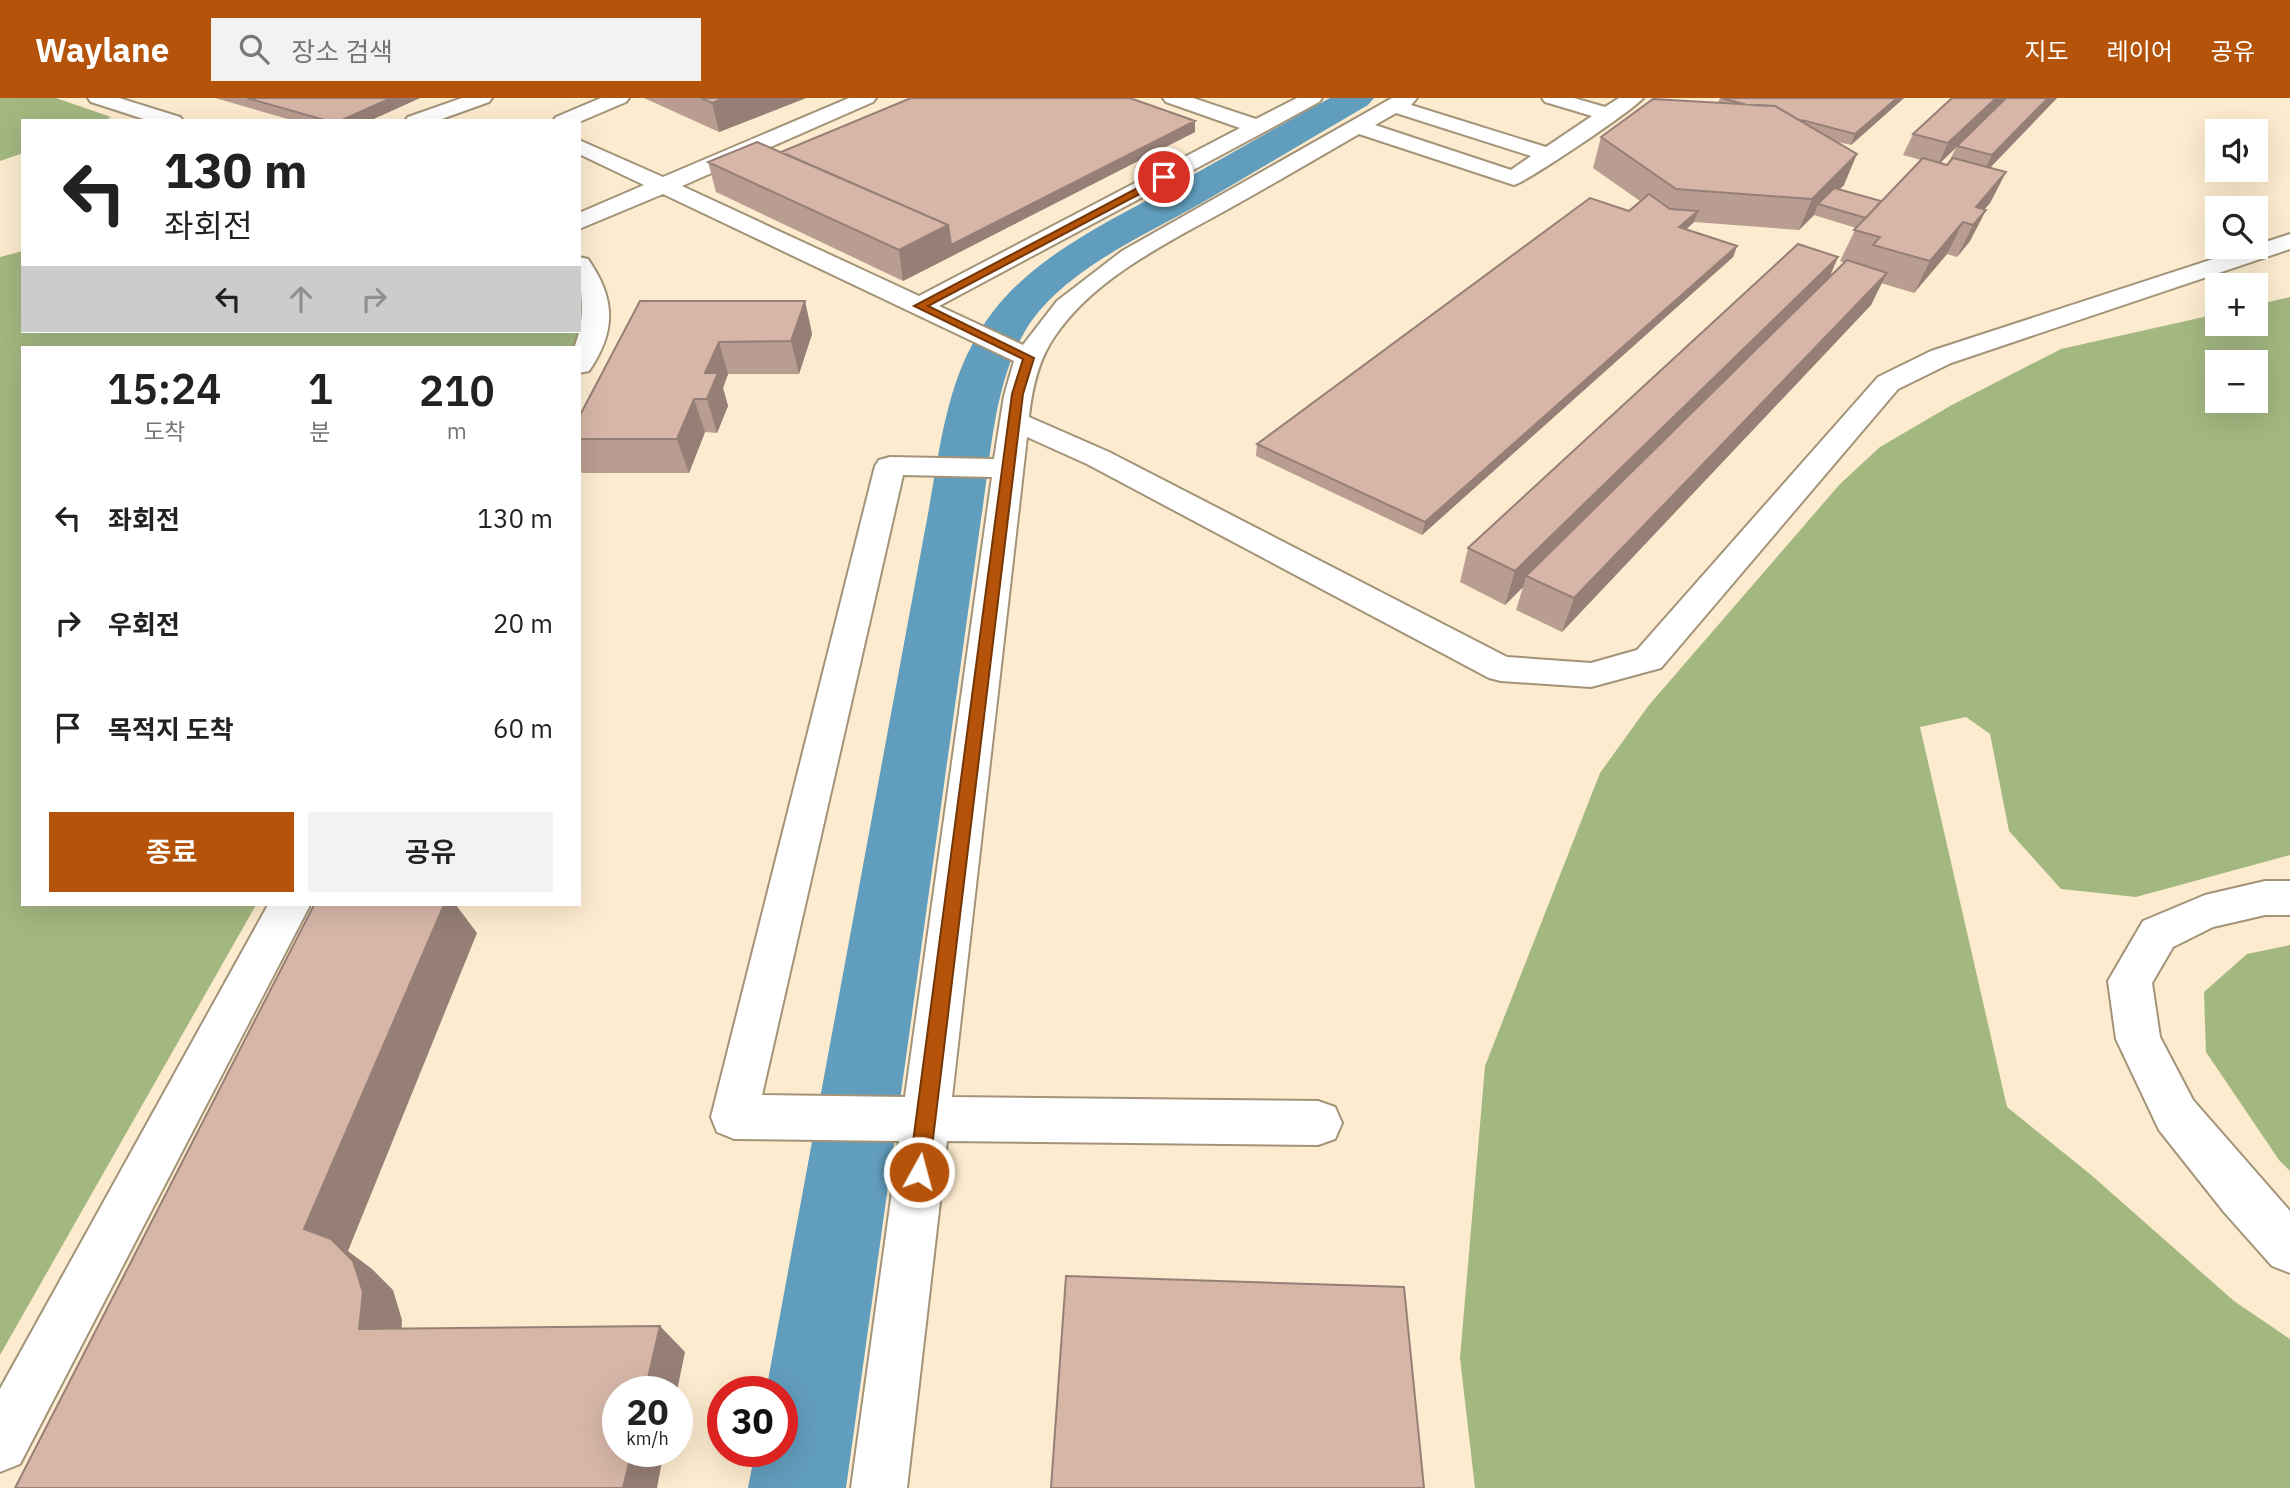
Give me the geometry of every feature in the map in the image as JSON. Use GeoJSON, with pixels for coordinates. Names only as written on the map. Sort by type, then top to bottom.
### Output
{"type":"FeatureCollection","features":[{"type":"Feature","properties":{"kind":"street"},"geometry":{"type":"LineString","coordinates":[[98,98],[166,119]]}},
{"type":"Feature","properties":{"kind":"street"},"geometry":{"type":"LineString","coordinates":[[421,119],[482,98]]}},
{"type":"Feature","properties":{"kind":"street"},"geometry":{"type":"LineString","coordinates":[[568,119],[619,98]]}},
{"type":"Feature","properties":{"kind":"street"},"geometry":{"type":"LineString","coordinates":[[581,221],[866,98]]}},
{"type":"Feature","properties":{"kind":"street"},"geometry":{"type":"LineString","coordinates":[[1174,98],[1259,127]]}},
{"type":"Feature","properties":{"kind":"street"},"geometry":{"type":"LineString","coordinates":[[920,306],[1312,98]]}},
{"type":"Feature","properties":{"kind":"street"},"geometry":{"type":"LineString","coordinates":[[1552,98],[1609,115]]}},
{"type":"Feature","properties":{"kind":"street"},"geometry":{"type":"LineString","coordinates":[[1358,127],[1514,178],[1633,98]]}},
{"type":"Feature","properties":{"kind":"street"},"geometry":{"type":"LineString","coordinates":[[879,1488],[1014,421],[1018,394],[1029,358],[1047,328],[1088,285],[1138,251],[1401,102],[1549,155]]}},
{"type":"Feature","properties":{"kind":"street"},"geometry":{"type":"LineString","coordinates":[[581,147],[1029,358]]}},
{"type":"Feature","properties":{"kind":"street"},"geometry":{"type":"LineString","coordinates":[[1014,421],[1098,458],[1501,669],[1591,675],[1649,659],[1888,383],[1941,357],[2290,241]]}},
{"type":"Feature","properties":{"kind":"street"},"geometry":{"type":"LineString","coordinates":[[581,268],[596,295],[599,318],[591,343],[581,361]]}},
{"type":"Feature","properties":{"kind":"street"},"geometry":{"type":"LineString","coordinates":[[1008,468],[890,466],[734,1117],[1318,1123]]}},
{"type":"Feature","properties":{"kind":"street"},"geometry":{"type":"LineString","coordinates":[[2290,898],[2265,898],[2204,912],[2158,934],[2130,981],[2138,1039],[2176,1115],[2241,1195],[2290,1248]]}},
{"type":"Feature","properties":{"kind":"street"},"geometry":{"type":"LineString","coordinates":[[0,1444],[288,906]]}},
{"type":"Feature","properties":{"kind":"green space"},"geometry":{"type":"Polygon","coordinates":[[[0,98],[56,98],[111,117],[21,119],[21,154],[0,161],[0,98]]]}},
{"type":"Feature","properties":{"kind":"green space"},"geometry":{"type":"Polygon","coordinates":[[[21,252],[21,333],[580,333],[580,337],[574,346],[21,346],[21,906],[255,906],[0,1355],[0,257],[21,252]]]}},
{"type":"Feature","properties":{"kind":"green space"},"geometry":{"type":"Polygon","coordinates":[[[2290,297],[2290,855],[2136,897],[2061,889],[2009,831],[1990,734],[1966,717],[1920,727],[2007,1107],[2090,1174],[2234,1301],[2290,1339],[2290,1488],[1475,1488],[1460,1358],[1485,1066],[1600,773],[1649,705],[1840,484],[1880,447],[1950,406],[2061,349],[2205,317],[2205,336],[2268,336],[2268,302],[2290,297]]]}},
{"type":"Feature","properties":{"kind":"green space"},"geometry":{"type":"Polygon","coordinates":[[[2290,945],[2290,1171],[2279,1160],[2206,1052],[2204,992],[2247,954],[2290,945]]]}},
{"type":"Feature","properties":{"kind":"building"},"geometry":{"type":"Polygon","coordinates":[[[247,98],[391,98],[344,119],[321,119],[247,98]]]}},
{"type":"Feature","properties":{"kind":"building"},"geometry":{"type":"Polygon","coordinates":[[[701,98],[724,98],[712,103],[701,98]]]}},
{"type":"Feature","properties":{"kind":"building"},"geometry":{"type":"Polygon","coordinates":[[[911,98],[1130,98],[1195,121],[951,245],[948,225],[781,152],[911,98]]]}},
{"type":"Feature","properties":{"kind":"building"},"geometry":{"type":"Polygon","coordinates":[[[1722,98],[1897,98],[1855,134],[1801,121],[1775,106],[1747,105],[1722,98]]]}},
{"type":"Feature","properties":{"kind":"building"},"geometry":{"type":"Polygon","coordinates":[[[1952,98],[1996,98],[1948,143],[1913,134],[1952,98]]]}},
{"type":"Feature","properties":{"kind":"building"},"geometry":{"type":"Polygon","coordinates":[[[2006,98],[2048,98],[1992,155],[1957,146],[2006,98]]]}},
{"type":"Feature","properties":{"kind":"building"},"geometry":{"type":"Polygon","coordinates":[[[1653,99],[1775,106],[1857,154],[1812,199],[1676,189],[1601,137],[1653,99]]]}},
{"type":"Feature","properties":{"kind":"building"},"geometry":{"type":"Polygon","coordinates":[[[757,142],[948,225],[899,250],[708,162],[757,142]]]}},
{"type":"Feature","properties":{"kind":"building"},"geometry":{"type":"Polygon","coordinates":[[[1923,158],[1947,165],[1953,158],[2006,172],[1976,207],[1986,210],[1973,225],[1963,222],[1930,261],[1873,245],[1880,237],[1854,230],[1923,158]]]}},
{"type":"Feature","properties":{"kind":"building"},"geometry":{"type":"Polygon","coordinates":[[[1834,188],[1881,201],[1866,218],[1818,204],[1834,188]]]}},
{"type":"Feature","properties":{"kind":"building"},"geometry":{"type":"Polygon","coordinates":[[[1649,194],[1670,209],[1698,211],[1679,227],[1737,246],[1425,522],[1257,444],[1590,198],[1629,211],[1649,194]]]}},
{"type":"Feature","properties":{"kind":"building"},"geometry":{"type":"Polygon","coordinates":[[[1798,244],[1838,257],[1515,571],[1468,548],[1798,244]]]}},
{"type":"Feature","properties":{"kind":"building"},"geometry":{"type":"Polygon","coordinates":[[[1847,260],[1887,273],[1574,598],[1526,576],[1847,260]]]}},
{"type":"Feature","properties":{"kind":"building"},"geometry":{"type":"Polygon","coordinates":[[[640,301],[805,301],[791,341],[719,342],[705,373],[718,373],[707,399],[694,399],[677,439],[581,439],[581,413],[640,301]]]}},
{"type":"Feature","properties":{"kind":"building"},"geometry":{"type":"Polygon","coordinates":[[[313,906],[444,906],[304,1229],[331,1239],[353,1261],[363,1292],[359,1329],[660,1326],[648,1376],[602,1376],[602,1467],[628,1467],[623,1488],[15,1488],[313,906]]]}},
{"type":"Feature","properties":{"kind":"building"},"geometry":{"type":"Polygon","coordinates":[[[1066,1276],[1404,1287],[1424,1488],[1051,1488],[1066,1276]]]}},
{"type":"Feature","properties":{"kind":"waterway"},"geometry":{"type":"LineString","coordinates":[[797,1488],[954,519],[978,394],[993,347],[1003,329],[1039,287],[1084,253],[1356,98]]}},
{"type":"Feature","properties":{"kind":"route"},"geometry":{"type":"LineString","coordinates":[[919,1172],[1018,394],[1029,358],[920,306],[1164,177]]}}]}
